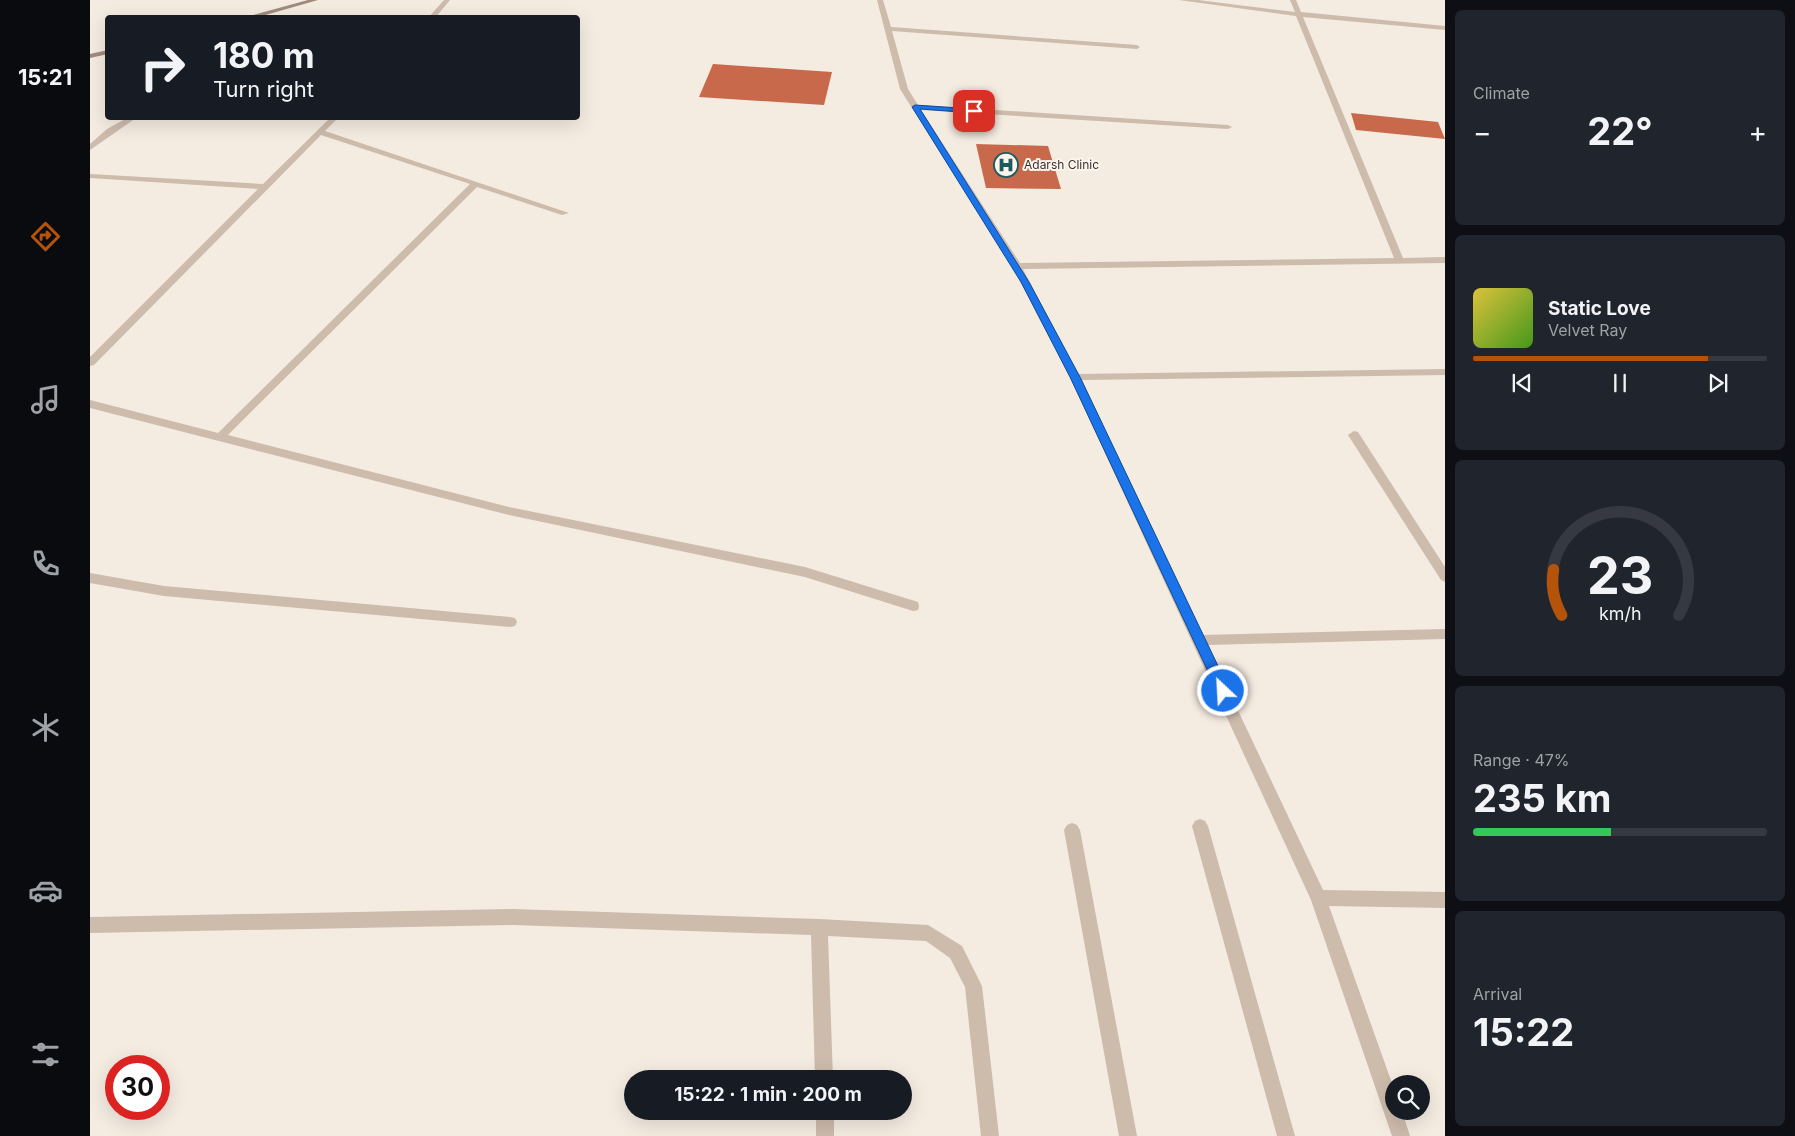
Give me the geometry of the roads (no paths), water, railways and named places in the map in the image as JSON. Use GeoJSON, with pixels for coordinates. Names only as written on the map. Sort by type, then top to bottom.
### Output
{"type":"FeatureCollection","features":[{"type":"Feature","properties":{"kind":"street"},"geometry":{"type":"LineString","coordinates":[[256,15],[311,0]]}},
{"type":"Feature","properties":{"kind":"street"},"geometry":{"type":"LineString","coordinates":[[434,15],[447,0]]}},
{"type":"Feature","properties":{"kind":"street"},"geometry":{"type":"LineString","coordinates":[[880,0],[904,90],[1016,266],[1075,377],[1318,898],[1401,1136]]}},
{"type":"Feature","properties":{"kind":"street"},"geometry":{"type":"LineString","coordinates":[[1182,0],[1297,14],[1445,28]]}},
{"type":"Feature","properties":{"kind":"street"},"geometry":{"type":"LineString","coordinates":[[1293,0],[1297,14],[1400,261]]}},
{"type":"Feature","properties":{"kind":"street"},"geometry":{"type":"LineString","coordinates":[[888,29],[1137,47]]}},
{"type":"Feature","properties":{"kind":"street"},"geometry":{"type":"LineString","coordinates":[[90,56],[105,53]]}},
{"type":"Feature","properties":{"kind":"street"},"geometry":{"type":"LineString","coordinates":[[915,107],[1228,127]]}},
{"type":"Feature","properties":{"kind":"street"},"geometry":{"type":"LineString","coordinates":[[90,148],[110,131],[129,120]]}},
{"type":"Feature","properties":{"kind":"street"},"geometry":{"type":"LineString","coordinates":[[90,363],[332,120]]}},
{"type":"Feature","properties":{"kind":"street"},"geometry":{"type":"LineString","coordinates":[[320,132],[565,213]]}},
{"type":"Feature","properties":{"kind":"street"},"geometry":{"type":"LineString","coordinates":[[90,176],[265,187]]}},
{"type":"Feature","properties":{"kind":"street"},"geometry":{"type":"LineString","coordinates":[[219,438],[476,183]]}},
{"type":"Feature","properties":{"kind":"street"},"geometry":{"type":"LineString","coordinates":[[1016,266],[1445,260]]}},
{"type":"Feature","properties":{"kind":"street"},"geometry":{"type":"LineString","coordinates":[[1075,377],[1445,372]]}},
{"type":"Feature","properties":{"kind":"street"},"geometry":{"type":"LineString","coordinates":[[90,404],[508,511],[805,572],[913,606]]}},
{"type":"Feature","properties":{"kind":"street"},"geometry":{"type":"LineString","coordinates":[[1354,435],[1445,577]]}},
{"type":"Feature","properties":{"kind":"street"},"geometry":{"type":"LineString","coordinates":[[90,578],[164,590],[510,622]]}},
{"type":"Feature","properties":{"kind":"street"},"geometry":{"type":"LineString","coordinates":[[1199,640],[1445,634]]}},
{"type":"Feature","properties":{"kind":"street"},"geometry":{"type":"LineString","coordinates":[[1200,826],[1286,1136]]}},
{"type":"Feature","properties":{"kind":"street"},"geometry":{"type":"LineString","coordinates":[[1072,830],[1128,1136]]}},
{"type":"Feature","properties":{"kind":"street"},"geometry":{"type":"LineString","coordinates":[[1318,898],[1445,900]]}},
{"type":"Feature","properties":{"kind":"street"},"geometry":{"type":"LineString","coordinates":[[90,926],[513,917],[819,926],[928,933],[956,952],[973,986],[990,1136]]}},
{"type":"Feature","properties":{"kind":"street"},"geometry":{"type":"LineString","coordinates":[[819,926],[824,1070]]}},
{"type":"Feature","properties":{"kind":"street"},"geometry":{"type":"LineString","coordinates":[[824,1120],[825,1136]]}},
{"type":"Feature","properties":{"kind":"place","name":"Adarsh Clinic"},"geometry":{"type":"Point","coordinates":[1006,165]}}]}
